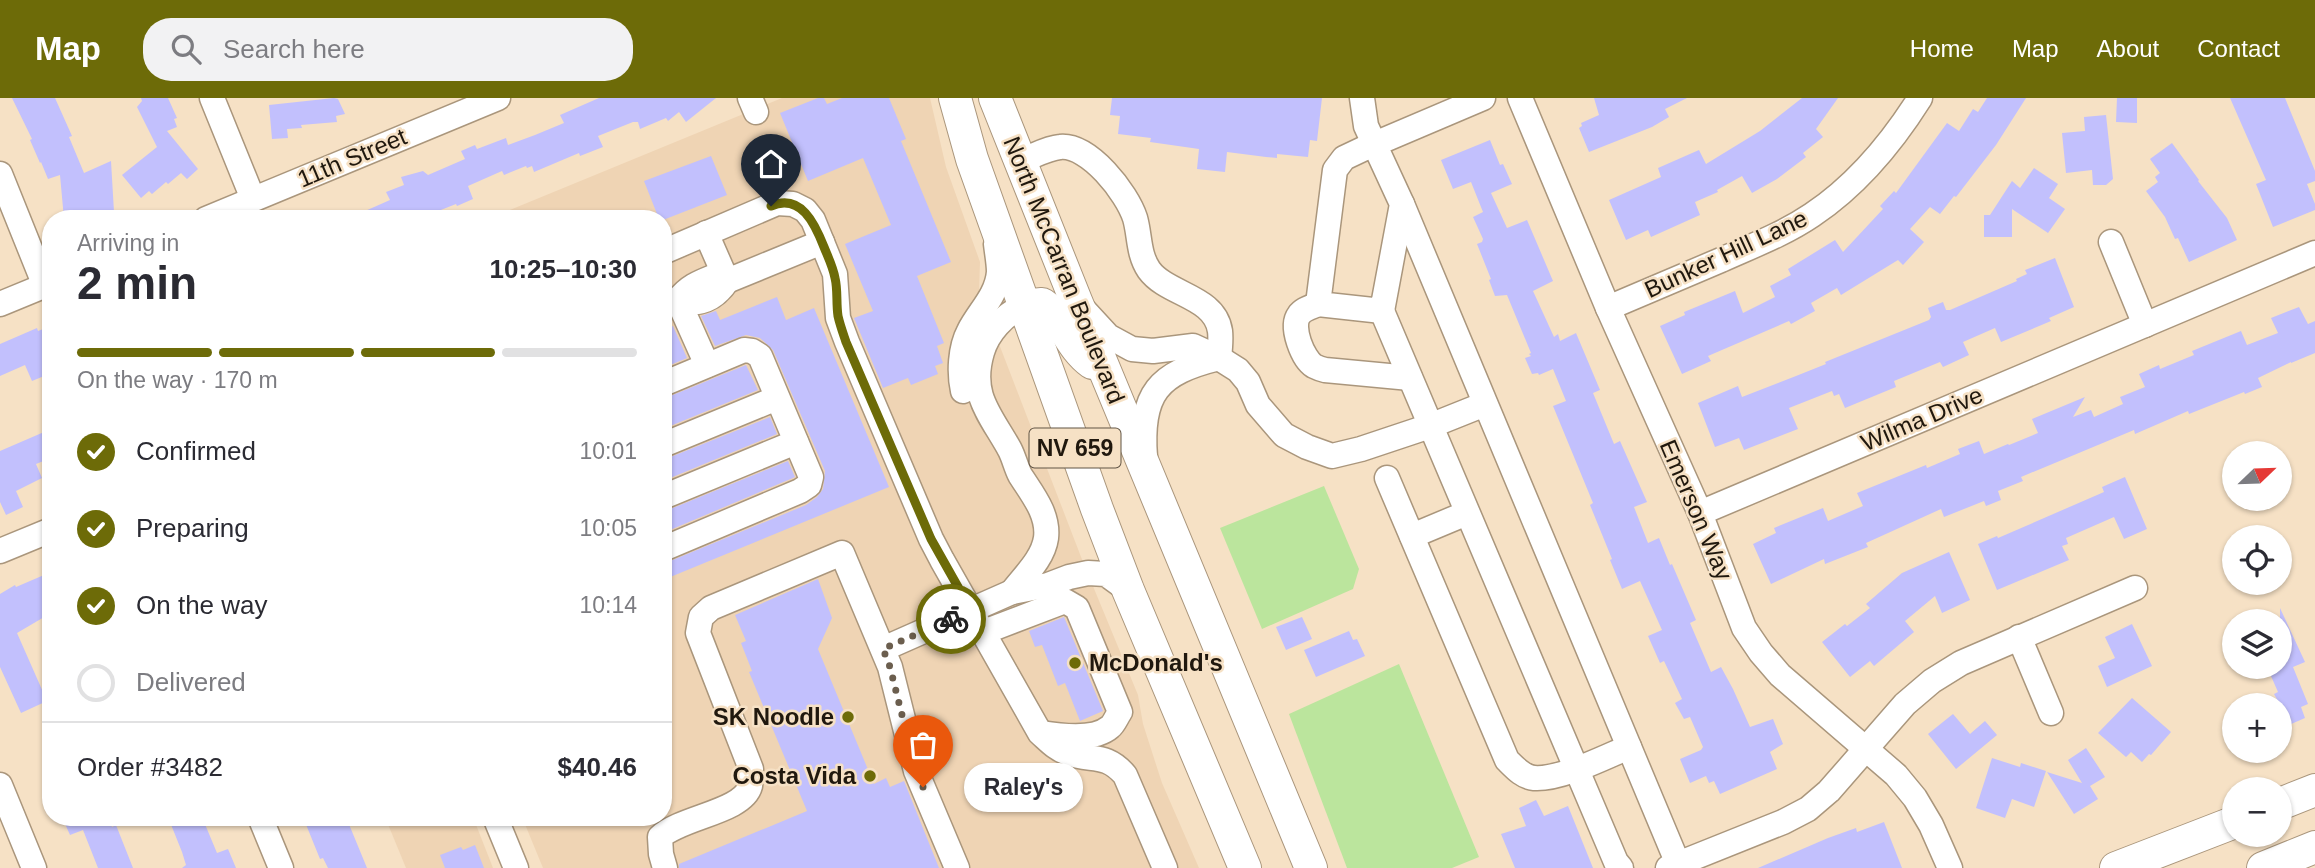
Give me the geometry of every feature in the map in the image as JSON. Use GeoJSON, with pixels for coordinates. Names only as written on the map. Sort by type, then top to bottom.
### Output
{"type":"FeatureCollection","features":[{"type":"Feature","properties":{"kind":"main road","name":"North McCarran Boulevard"},"geometry":{"type":"LineString","coordinates":[[955,98],[972,159],[1023,306],[1128,590],[1245,868]]}},
{"type":"Feature","properties":{"kind":"main road","name":"North McCarran Boulevard"},"geometry":{"type":"LineString","coordinates":[[995,98],[1146,472],[1311,868]]}},
{"type":"Feature","properties":{"kind":"main road"},"geometry":{"type":"LineString","coordinates":[[1023,306],[1042,304],[1054,313],[1070,342],[1083,357],[1107,375]]}},
{"type":"Feature","properties":{"kind":"main road"},"geometry":{"type":"LineString","coordinates":[[2292,799],[2315,790]]}},
{"type":"Feature","properties":{"kind":"main road"},"geometry":{"type":"LineString","coordinates":[[2116,868],[2222,827]]}},
{"type":"Feature","properties":{"kind":"main road"},"geometry":{"type":"LineString","coordinates":[[2263,868],[2315,847]]}},
{"type":"Feature","properties":{"kind":"street"},"geometry":{"type":"LineString","coordinates":[[212,98],[253,199]]}},
{"type":"Feature","properties":{"kind":"street","name":"11th Street"},"geometry":{"type":"LineString","coordinates":[[227,210],[466,104],[498,98]]}},
{"type":"Feature","properties":{"kind":"street"},"geometry":{"type":"LineString","coordinates":[[1362,98],[1366,126],[1402,204],[1629,747],[1673,866],[1783,822],[1808,809],[1829,792],[1905,704],[1932,681],[1961,663],[2135,588]]}},
{"type":"Feature","properties":{"kind":"street"},"geometry":{"type":"LineString","coordinates":[[1318,304],[1335,170],[1344,158],[1483,98]]}},
{"type":"Feature","properties":{"kind":"street","name":"Emerson Way"},"geometry":{"type":"LineString","coordinates":[[1520,98],[1608,308],[1700,513],[1745,628],[1761,653],[1780,674],[1896,775],[1915,798],[1931,825],[1950,868]]}},
{"type":"Feature","properties":{"kind":"street","name":"Bunker Hill Lane"},"geometry":{"type":"LineString","coordinates":[[1608,308],[1777,236],[1812,215],[1844,191],[1874,162],[1920,98]]}},
{"type":"Feature","properties":{"kind":"street"},"geometry":{"type":"LineString","coordinates":[[1020,161],[1060,147],[1074,149],[1095,161],[1125,198],[1135,218],[1142,256],[1149,270],[1166,286],[1205,307],[1215,317],[1220,330],[1219,358]]}},
{"type":"Feature","properties":{"kind":"street"},"geometry":{"type":"LineString","coordinates":[[0,174],[42,270]]}},
{"type":"Feature","properties":{"kind":"street"},"geometry":{"type":"LineString","coordinates":[[672,248],[777,204],[793,204],[805,210],[813,220],[835,274],[838,318],[846,342],[931,539],[1040,733],[1053,746],[1069,754],[1115,763],[1125,775],[1165,868]]}},
{"type":"Feature","properties":{"kind":"street"},"geometry":{"type":"LineString","coordinates":[[1402,204],[1382,311],[1576,769],[1621,868]]}},
{"type":"Feature","properties":{"kind":"street"},"geometry":{"type":"LineString","coordinates":[[994,222],[999,273],[986,307],[968,332],[962,354],[962,383],[968,408],[978,429],[999,459],[1008,468],[1018,471]]}},
{"type":"Feature","properties":{"kind":"street"},"geometry":{"type":"LineString","coordinates":[[706,233],[727,281]]}},
{"type":"Feature","properties":{"kind":"street"},"geometry":{"type":"LineString","coordinates":[[672,303],[692,304],[710,298],[719,293],[727,281],[822,242]]}},
{"type":"Feature","properties":{"kind":"street"},"geometry":{"type":"LineString","coordinates":[[2111,242],[2145,325]]}},
{"type":"Feature","properties":{"kind":"street","name":"Wilma Drive"},"geometry":{"type":"LineString","coordinates":[[1700,513],[2315,253]]}},
{"type":"Feature","properties":{"kind":"street"},"geometry":{"type":"LineString","coordinates":[[0,304],[42,286]]}},
{"type":"Feature","properties":{"kind":"street"},"geometry":{"type":"LineString","coordinates":[[1076,301],[1108,336],[1132,349],[1153,351],[1193,346],[1219,358],[1238,370],[1248,382],[1258,405],[1283,435],[1332,456],[1430,426],[1485,404]]}},
{"type":"Feature","properties":{"kind":"street"},"geometry":{"type":"LineString","coordinates":[[1382,311],[1318,304],[1297,316],[1295,326],[1298,340],[1314,366],[1325,370],[1410,378]]}},
{"type":"Feature","properties":{"kind":"street"},"geometry":{"type":"LineString","coordinates":[[672,305],[707,365]]}},
{"type":"Feature","properties":{"kind":"street"},"geometry":{"type":"LineString","coordinates":[[1012,592],[1039,556],[1046,538],[1045,519],[979,395],[977,368],[985,341],[1000,322],[1023,306]]}},
{"type":"Feature","properties":{"kind":"street"},"geometry":{"type":"LineString","coordinates":[[672,380],[744,350],[760,356],[811,477],[809,485],[800,491],[672,545]]}},
{"type":"Feature","properties":{"kind":"street"},"geometry":{"type":"LineString","coordinates":[[1146,472],[1143,430],[1145,411],[1155,393],[1174,373],[1219,358]]}},
{"type":"Feature","properties":{"kind":"street"},"geometry":{"type":"LineString","coordinates":[[672,441],[777,398]]}},
{"type":"Feature","properties":{"kind":"street"},"geometry":{"type":"LineString","coordinates":[[672,494],[796,442]]}},
{"type":"Feature","properties":{"kind":"street"},"geometry":{"type":"LineString","coordinates":[[1387,478],[1507,760],[1520,772],[1533,778],[1576,769],[1629,747]]}},
{"type":"Feature","properties":{"kind":"street"},"geometry":{"type":"LineString","coordinates":[[1412,536],[1467,513]]}},
{"type":"Feature","properties":{"kind":"street"},"geometry":{"type":"LineString","coordinates":[[0,551],[42,534]]}},
{"type":"Feature","properties":{"kind":"street"},"geometry":{"type":"LineString","coordinates":[[665,868],[660,836],[669,828],[739,802],[750,787],[751,769],[698,633],[701,617],[710,608],[842,553],[890,667],[916,771],[957,868]]}},
{"type":"Feature","properties":{"kind":"street"},"geometry":{"type":"LineString","coordinates":[[883,649],[1012,592],[1048,586],[1069,577],[1106,573],[1128,590]]}},
{"type":"Feature","properties":{"kind":"street"},"geometry":{"type":"LineString","coordinates":[[984,632],[1065,601],[1077,608],[1120,712],[1110,727],[1091,735],[1069,737],[1040,733]]}},
{"type":"Feature","properties":{"kind":"street"},"geometry":{"type":"LineString","coordinates":[[2019,637],[2051,713]]}},
{"type":"Feature","properties":{"kind":"street"},"geometry":{"type":"LineString","coordinates":[[2,793],[34,868]]}},
{"type":"Feature","properties":{"kind":"street"},"geometry":{"type":"LineString","coordinates":[[264,826],[281,868]]}},
{"type":"Feature","properties":{"kind":"street"},"geometry":{"type":"LineString","coordinates":[[499,826],[516,868]]}},
{"type":"Feature","properties":{"kind":"shaded area"},"geometry":{"type":"Polygon","coordinates":[[[782,98],[930,98],[946,167],[980,262],[979,292],[1083,562],[1138,695],[1143,724],[1162,783],[1199,868],[543,868],[526,826],[672,826],[672,210],[510,210],[782,98]]]}},
{"type":"Feature","properties":{"kind":"shaded area"},"geometry":{"type":"Polygon","coordinates":[[[389,826],[477,826],[493,868],[406,868],[389,826]]]}},
{"type":"Feature","properties":{"kind":"green space"},"geometry":{"type":"Polygon","coordinates":[[[1324,486],[1359,569],[1353,589],[1262,629],[1220,528],[1324,486]]]}},
{"type":"Feature","properties":{"kind":"green space"},"geometry":{"type":"Polygon","coordinates":[[[1399,664],[1479,857],[1452,868],[1347,868],[1289,714],[1399,664]]]}},
{"type":"Feature","properties":{"kind":"building"},"geometry":{"type":"Polygon","coordinates":[[[12,98],[55,98],[72,136],[69,137],[84,173],[111,161],[114,210],[63,210],[60,175],[48,179],[30,140],[32,139],[12,98]]]}},
{"type":"Feature","properties":{"kind":"building"},"geometry":{"type":"Polygon","coordinates":[[[141,98],[168,98],[177,118],[174,119],[177,127],[167,131],[198,169],[187,179],[181,173],[152,194],[149,191],[141,198],[122,175],[157,147],[137,107],[142,101],[141,98]]]}},
{"type":"Feature","properties":{"kind":"building"},"geometry":{"type":"Polygon","coordinates":[[[599,98],[716,98],[686,122],[679,112],[668,121],[666,118],[640,129],[638,122],[633,122],[598,136],[603,147],[580,156],[579,153],[534,172],[532,166],[504,175],[502,171],[468,186],[473,199],[457,206],[456,204],[441,210],[367,210],[390,200],[386,192],[404,185],[401,177],[423,171],[428,175],[465,159],[461,151],[475,145],[477,149],[506,138],[508,145],[535,135],[564,123],[560,115],[599,98]]]}},
{"type":"Feature","properties":{"kind":"building"},"geometry":{"type":"Polygon","coordinates":[[[824,98],[827,104],[842,98],[889,98],[906,139],[901,141],[951,262],[917,276],[944,343],[937,346],[943,363],[935,366],[938,374],[911,385],[908,378],[883,388],[854,318],[873,311],[845,244],[891,225],[863,158],[808,181],[780,113],[824,98]]]}},
{"type":"Feature","properties":{"kind":"building"},"geometry":{"type":"Polygon","coordinates":[[[1112,98],[1322,98],[1317,141],[1310,140],[1308,157],[1277,154],[1277,158],[1227,152],[1225,172],[1197,169],[1199,149],[1118,134],[1120,116],[1110,115],[1112,98]]]}},
{"type":"Feature","properties":{"kind":"building"},"geometry":{"type":"Polygon","coordinates":[[[1594,98],[1687,98],[1665,109],[1669,117],[1652,127],[1589,152],[1579,128],[1581,123],[1599,115],[1594,98]]]}},
{"type":"Feature","properties":{"kind":"building"},"geometry":{"type":"Polygon","coordinates":[[[1802,98],[1838,98],[1816,129],[1823,137],[1803,153],[1806,157],[1777,179],[1752,193],[1742,176],[1717,190],[1718,192],[1695,202],[1700,215],[1651,237],[1648,230],[1626,240],[1609,200],[1661,177],[1658,168],[1699,150],[1706,164],[1760,131],[1802,98]]]}},
{"type":"Feature","properties":{"kind":"building"},"geometry":{"type":"Polygon","coordinates":[[[1987,98],[2026,98],[1996,145],[1956,197],[1954,196],[1940,214],[1930,207],[1910,229],[1924,242],[1903,265],[1898,260],[1841,295],[1837,288],[1811,303],[1815,311],[1791,324],[1789,321],[1708,356],[1711,361],[1682,374],[1660,326],[1685,315],[1684,312],[1735,291],[1743,313],[1775,297],[1770,286],[1791,275],[1788,269],[1835,240],[1843,252],[1883,209],[1880,206],[1894,191],[1896,193],[1947,123],[1959,131],[1973,109],[1978,112],[1987,98]]]}},
{"type":"Feature","properties":{"kind":"building"},"geometry":{"type":"Polygon","coordinates":[[[2117,98],[2137,98],[2137,123],[2116,122],[2117,98]]]}},
{"type":"Feature","properties":{"kind":"building"},"geometry":{"type":"Polygon","coordinates":[[[2230,98],[2285,98],[2315,171],[2315,181],[2307,184],[2315,210],[2273,227],[2256,184],[2266,180],[2230,98]]]}},
{"type":"Feature","properties":{"kind":"building"},"geometry":{"type":"Polygon","coordinates":[[[338,99],[345,114],[336,116],[337,122],[301,125],[302,128],[287,129],[288,138],[272,139],[269,105],[338,99]]]}},
{"type":"Feature","properties":{"kind":"building"},"geometry":{"type":"Polygon","coordinates":[[[2106,115],[2113,179],[2106,185],[2093,185],[2092,170],[2066,173],[2062,133],[2085,131],[2084,117],[2106,115]]]}},
{"type":"Feature","properties":{"kind":"building"},"geometry":{"type":"Polygon","coordinates":[[[1490,140],[1500,165],[1503,164],[1512,184],[1491,193],[1507,228],[1527,220],[1553,281],[1533,291],[1554,337],[1558,334],[1560,341],[1576,333],[1600,390],[1593,393],[1614,444],[1620,441],[1647,502],[1634,507],[1648,543],[1659,538],[1670,565],[1672,564],[1696,620],[1690,623],[1711,672],[1721,667],[1750,727],[1773,719],[1783,744],[1770,752],[1777,769],[1720,794],[1714,781],[1709,783],[1706,776],[1690,783],[1680,759],[1703,747],[1690,717],[1684,719],[1675,703],[1682,699],[1664,661],[1660,663],[1648,636],[1662,630],[1640,581],[1622,589],[1590,505],[1593,503],[1553,406],[1566,401],[1553,369],[1539,375],[1532,374],[1525,358],[1531,356],[1531,353],[1507,295],[1495,296],[1477,244],[1483,239],[1473,217],[1483,212],[1471,182],[1453,189],[1441,160],[1490,140]]]}},
{"type":"Feature","properties":{"kind":"building"},"geometry":{"type":"Polygon","coordinates":[[[2172,143],[2227,218],[2237,240],[2189,262],[2178,238],[2175,239],[2165,217],[2146,191],[2158,182],[2155,177],[2160,173],[2150,159],[2172,143]]]}},
{"type":"Feature","properties":{"kind":"building"},"geometry":{"type":"Polygon","coordinates":[[[711,156],[727,195],[672,216],[672,210],[655,210],[644,181],[711,156]]]}},
{"type":"Feature","properties":{"kind":"building"},"geometry":{"type":"Polygon","coordinates":[[[2034,168],[2058,184],[2049,198],[2065,209],[2048,233],[2012,209],[2012,237],[1984,237],[1984,215],[1990,215],[2012,181],[2020,188],[2034,168]]]}},
{"type":"Feature","properties":{"kind":"building"},"geometry":{"type":"Polygon","coordinates":[[[2055,258],[2074,307],[2049,318],[2051,321],[2001,342],[1995,328],[1963,342],[1969,355],[1943,367],[1940,362],[1894,381],[1896,387],[1845,408],[1839,394],[1834,396],[1832,391],[1789,408],[1798,429],[1744,450],[1739,438],[1715,447],[1698,403],[1738,386],[1742,397],[1826,364],[1825,362],[1929,320],[1931,317],[1928,308],[1943,302],[1946,310],[1950,310],[2017,281],[2016,279],[2027,274],[2025,270],[2055,258]]]}},
{"type":"Feature","properties":{"kind":"building"},"geometry":{"type":"Polygon","coordinates":[[[777,297],[786,320],[814,308],[889,487],[672,576],[672,560],[806,505],[823,489],[825,471],[773,350],[760,338],[746,335],[715,346],[701,316],[716,311],[720,320],[777,297]]]}},
{"type":"Feature","properties":{"kind":"building"},"geometry":{"type":"Polygon","coordinates":[[[2299,307],[2308,324],[2315,321],[2315,353],[2258,378],[2262,387],[2189,414],[2188,411],[2135,434],[2134,430],[2021,477],[2023,481],[1998,491],[2001,500],[1986,506],[1984,501],[1944,517],[1941,509],[1866,543],[1868,547],[1825,564],[1824,559],[1771,584],[1753,544],[1776,533],[1774,528],[1823,508],[1828,521],[1863,506],[1857,493],[1960,454],[1958,449],[1979,441],[1984,454],[2038,433],[2032,419],[2085,397],[2073,417],[2091,410],[2094,417],[2123,404],[2120,397],[2145,387],[2139,374],[2159,365],[2160,369],[2194,355],[2192,351],[2241,331],[2247,345],[2278,333],[2271,318],[2299,307]]]}},
{"type":"Feature","properties":{"kind":"building"},"geometry":{"type":"Polygon","coordinates":[[[672,326],[687,358],[672,364],[672,326]]]}},
{"type":"Feature","properties":{"kind":"building"},"geometry":{"type":"Polygon","coordinates":[[[37,328],[38,331],[42,329],[42,377],[32,381],[25,365],[0,376],[0,344],[37,328]]]}},
{"type":"Feature","properties":{"kind":"building"},"geometry":{"type":"Polygon","coordinates":[[[746,365],[758,390],[672,425],[672,395],[746,365]]]}},
{"type":"Feature","properties":{"kind":"building"},"geometry":{"type":"Polygon","coordinates":[[[770,417],[777,434],[672,477],[672,456],[770,417]]]}},
{"type":"Feature","properties":{"kind":"building"},"geometry":{"type":"Polygon","coordinates":[[[42,433],[42,462],[36,464],[42,478],[16,491],[23,507],[6,515],[0,502],[0,451],[42,433]]]}},
{"type":"Feature","properties":{"kind":"building"},"geometry":{"type":"Polygon","coordinates":[[[788,461],[795,477],[672,529],[672,508],[788,461]]]}},
{"type":"Feature","properties":{"kind":"building"},"geometry":{"type":"Polygon","coordinates":[[[2125,477],[2147,529],[2124,539],[2114,517],[2066,538],[2068,544],[2062,546],[2069,560],[1997,590],[1978,544],[2104,492],[2102,487],[2125,477]]]}},
{"type":"Feature","properties":{"kind":"building"},"geometry":{"type":"Polygon","coordinates":[[[1949,552],[1970,600],[1942,613],[1935,596],[1905,621],[1914,632],[1874,666],[1870,661],[1850,677],[1822,642],[1870,608],[1866,604],[1902,573],[1949,552]]]}},
{"type":"Feature","properties":{"kind":"building"},"geometry":{"type":"Polygon","coordinates":[[[42,576],[42,618],[17,633],[42,690],[42,703],[21,713],[0,667],[0,594],[15,585],[16,587],[42,576]]]}},
{"type":"Feature","properties":{"kind":"building"},"geometry":{"type":"Polygon","coordinates":[[[818,579],[832,618],[818,649],[874,784],[886,778],[890,787],[904,781],[939,868],[679,868],[679,864],[807,811],[749,672],[752,671],[741,643],[746,641],[735,615],[818,579]]]}},
{"type":"Feature","properties":{"kind":"building"},"geometry":{"type":"Polygon","coordinates":[[[1064,617],[1103,711],[1080,721],[1065,683],[1058,686],[1042,645],[1035,647],[1029,631],[1064,617]]]}},
{"type":"Feature","properties":{"kind":"building"},"geometry":{"type":"Polygon","coordinates":[[[1302,617],[1312,639],[1286,650],[1276,627],[1302,617]]]}},
{"type":"Feature","properties":{"kind":"building"},"geometry":{"type":"Polygon","coordinates":[[[2132,624],[2152,666],[2107,687],[2098,666],[2115,658],[2105,637],[2132,624]]]}},
{"type":"Feature","properties":{"kind":"building"},"geometry":{"type":"Polygon","coordinates":[[[1349,631],[1353,640],[1357,639],[1365,656],[1316,677],[1304,650],[1349,631]]]}},
{"type":"Feature","properties":{"kind":"building"},"geometry":{"type":"Polygon","coordinates":[[[2292,634],[2305,662],[2293,667],[2308,704],[2301,707],[2305,718],[2292,724],[2292,693],[2276,693],[2278,692],[2272,679],[2292,679],[2292,634]]]}},
{"type":"Feature","properties":{"kind":"building"},"geometry":{"type":"Polygon","coordinates":[[[2132,698],[2171,732],[2142,762],[2131,752],[2126,757],[2098,733],[2132,698]]]}},
{"type":"Feature","properties":{"kind":"building"},"geometry":{"type":"Polygon","coordinates":[[[1953,714],[1970,734],[1985,721],[1997,735],[1956,769],[1928,734],[1953,714]]]}},
{"type":"Feature","properties":{"kind":"building"},"geometry":{"type":"Polygon","coordinates":[[[2086,748],[2105,777],[2090,786],[2098,799],[2074,814],[2047,772],[2082,783],[2068,760],[2086,748]]]}},
{"type":"Feature","properties":{"kind":"building"},"geometry":{"type":"Polygon","coordinates":[[[1992,758],[2020,767],[2021,763],[2046,771],[2034,807],[2012,799],[2005,818],[1976,808],[1992,758]]]}},
{"type":"Feature","properties":{"kind":"building"},"geometry":{"type":"Polygon","coordinates":[[[1536,800],[1544,816],[1568,806],[1593,868],[1515,868],[1501,834],[1526,826],[1519,808],[1536,800]]]}},
{"type":"Feature","properties":{"kind":"building"},"geometry":{"type":"Polygon","coordinates":[[[1884,822],[1902,868],[1758,868],[1828,838],[1856,828],[1857,832],[1884,822]]]}},
{"type":"Feature","properties":{"kind":"building"},"geometry":{"type":"Polygon","coordinates":[[[66,826],[116,826],[133,868],[98,868],[83,830],[70,835],[66,826]]]}},
{"type":"Feature","properties":{"kind":"building"},"geometry":{"type":"Polygon","coordinates":[[[172,826],[206,826],[217,853],[228,849],[236,868],[182,868],[186,865],[172,826]]]}},
{"type":"Feature","properties":{"kind":"building"},"geometry":{"type":"Polygon","coordinates":[[[307,826],[350,826],[367,868],[328,868],[323,858],[320,859],[307,826]]]}},
{"type":"Feature","properties":{"kind":"building"},"geometry":{"type":"Polygon","coordinates":[[[475,845],[484,868],[445,868],[440,855],[475,845]]]}},
{"type":"Feature","properties":{"kind":"way so far"},"geometry":{"type":"LineString","coordinates":[[923,787],[916,771],[883,649],[951,619]]}},
{"type":"Feature","properties":{"kind":"place","name":"McDonald's"},"geometry":{"type":"Point","coordinates":[1075,663]}},
{"type":"Feature","properties":{"kind":"place","name":"SK Noodle"},"geometry":{"type":"Point","coordinates":[848,717]}},
{"type":"Feature","properties":{"kind":"place","name":"Costa Vida"},"geometry":{"type":"Point","coordinates":[870,776]}},
{"type":"Feature","properties":{"kind":"place","name":"Raley's"},"geometry":{"type":"Point","coordinates":[923,787]}},
{"type":"Feature","properties":{"kind":"route"},"geometry":{"type":"LineString","coordinates":[[771,206],[793,204],[805,210],[813,220],[835,274],[838,318],[846,342],[931,539],[971,610],[951,619]]}}]}
